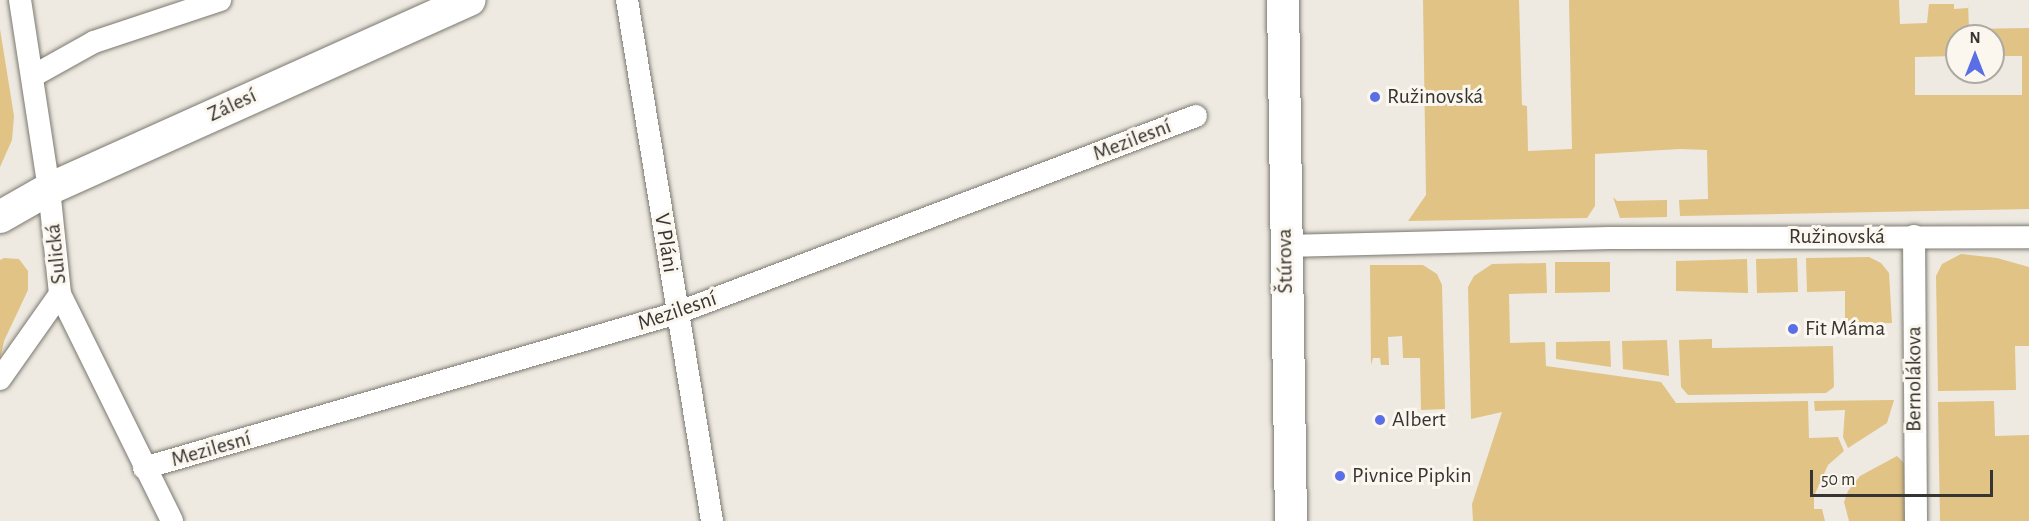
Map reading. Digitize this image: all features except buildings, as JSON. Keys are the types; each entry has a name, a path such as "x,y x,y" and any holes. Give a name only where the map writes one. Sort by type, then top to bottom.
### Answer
{"main road":[{"name":"Zálesí","path":"0,217 49,189 469,0"},
{"name":"Štúrova","path":"1283,0 1291,521"}],"street":[{"name":"Sulická","path":"20,0 49,189 60,294 172,521"},
{"path":"33,76 94,42 220,0"},
{"name":"V Pláni","path":"627,0 712,521"},
{"name":"Mezilesní","path":"144,468 677,313 1196,116"},
{"name":"Bernolákova","path":"1914,236 1916,521"},
{"name":"Ružinovská","path":"1285,246 1609,238 2029,237"},
{"path":"0,379 60,294"}],"shaded area":[{"path":"1423,0 1519,0 1522,105 1527,106 1528,151 1572,149 1569,0 1899,0 1900,24 1927,23 1929,4 1954,4 1954,9 1968,8 1968,3 1969,24 1945,24 1945,56 1915,57 1915,95 2022,95 2022,56 2005,56 2005,28 2029,28 2029,209 1680,216 1679,200 1708,199 1707,150 1680,149 1595,154 1595,206 1587,218 1408,221 1426,195"},
{"path":"0,29 14,116 12,140 0,167"},
{"path":"1613,197 1617,201 1667,200 1667,217 1620,218"},
{"path":"1961,254 1997,258 2029,267 2029,346 2015,346 2016,390 1938,391 1936,276 1942,264"},
{"path":"1869,257 1881,263 1889,273 1892,323 1845,324 1845,291 1807,292 1806,258"},
{"path":"1797,258 1798,292 1757,293 1756,259"},
{"path":"19,259 28,271 28,290 4,341 0,360 0,260"},
{"path":"1747,259 1748,293 1676,291 1676,261"},
{"path":"1555,262 1610,262 1610,292 1555,293"},
{"path":"1546,263 1547,293 1509,294 1510,343 1545,342 1546,366 1661,382 1676,403 1808,401 1809,438 1838,437 1844,451 1828,465 1814,496 1814,509 1822,509 1825,521 1473,521 1472,504 1502,412 1471,419 1468,287 1474,276 1492,264"},
{"path":"1370,265 1423,265 1437,274 1442,285 1445,409 1421,410 1420,358 1403,358 1402,336 1388,337 1389,365 1381,365 1380,358 1373,358 1371,365"},
{"path":"1712,339 1712,348 1833,346 1834,387 1826,393 1688,395 1681,387 1679,340"},
{"path":"1667,340 1669,376 1623,369 1622,341"},
{"path":"1610,341 1611,367 1556,359 1556,342"},
{"path":"1894,400 1887,423 1848,448 1843,437 1845,410 1815,411 1814,401"},
{"path":"1994,401 1995,436 2029,435 2029,521 1940,521 1938,402"},
{"path":"1897,456 1904,463 1905,521 1849,521 1844,502 1848,491 1860,476"}],"place":[{"name":"Ružinovská","path":"1375,97"},
{"name":"Fit Máma","path":"1793,329"},
{"name":"Albert","path":"1380,420"},
{"name":"Pivnice Pipkin","path":"1340,476"}]}
